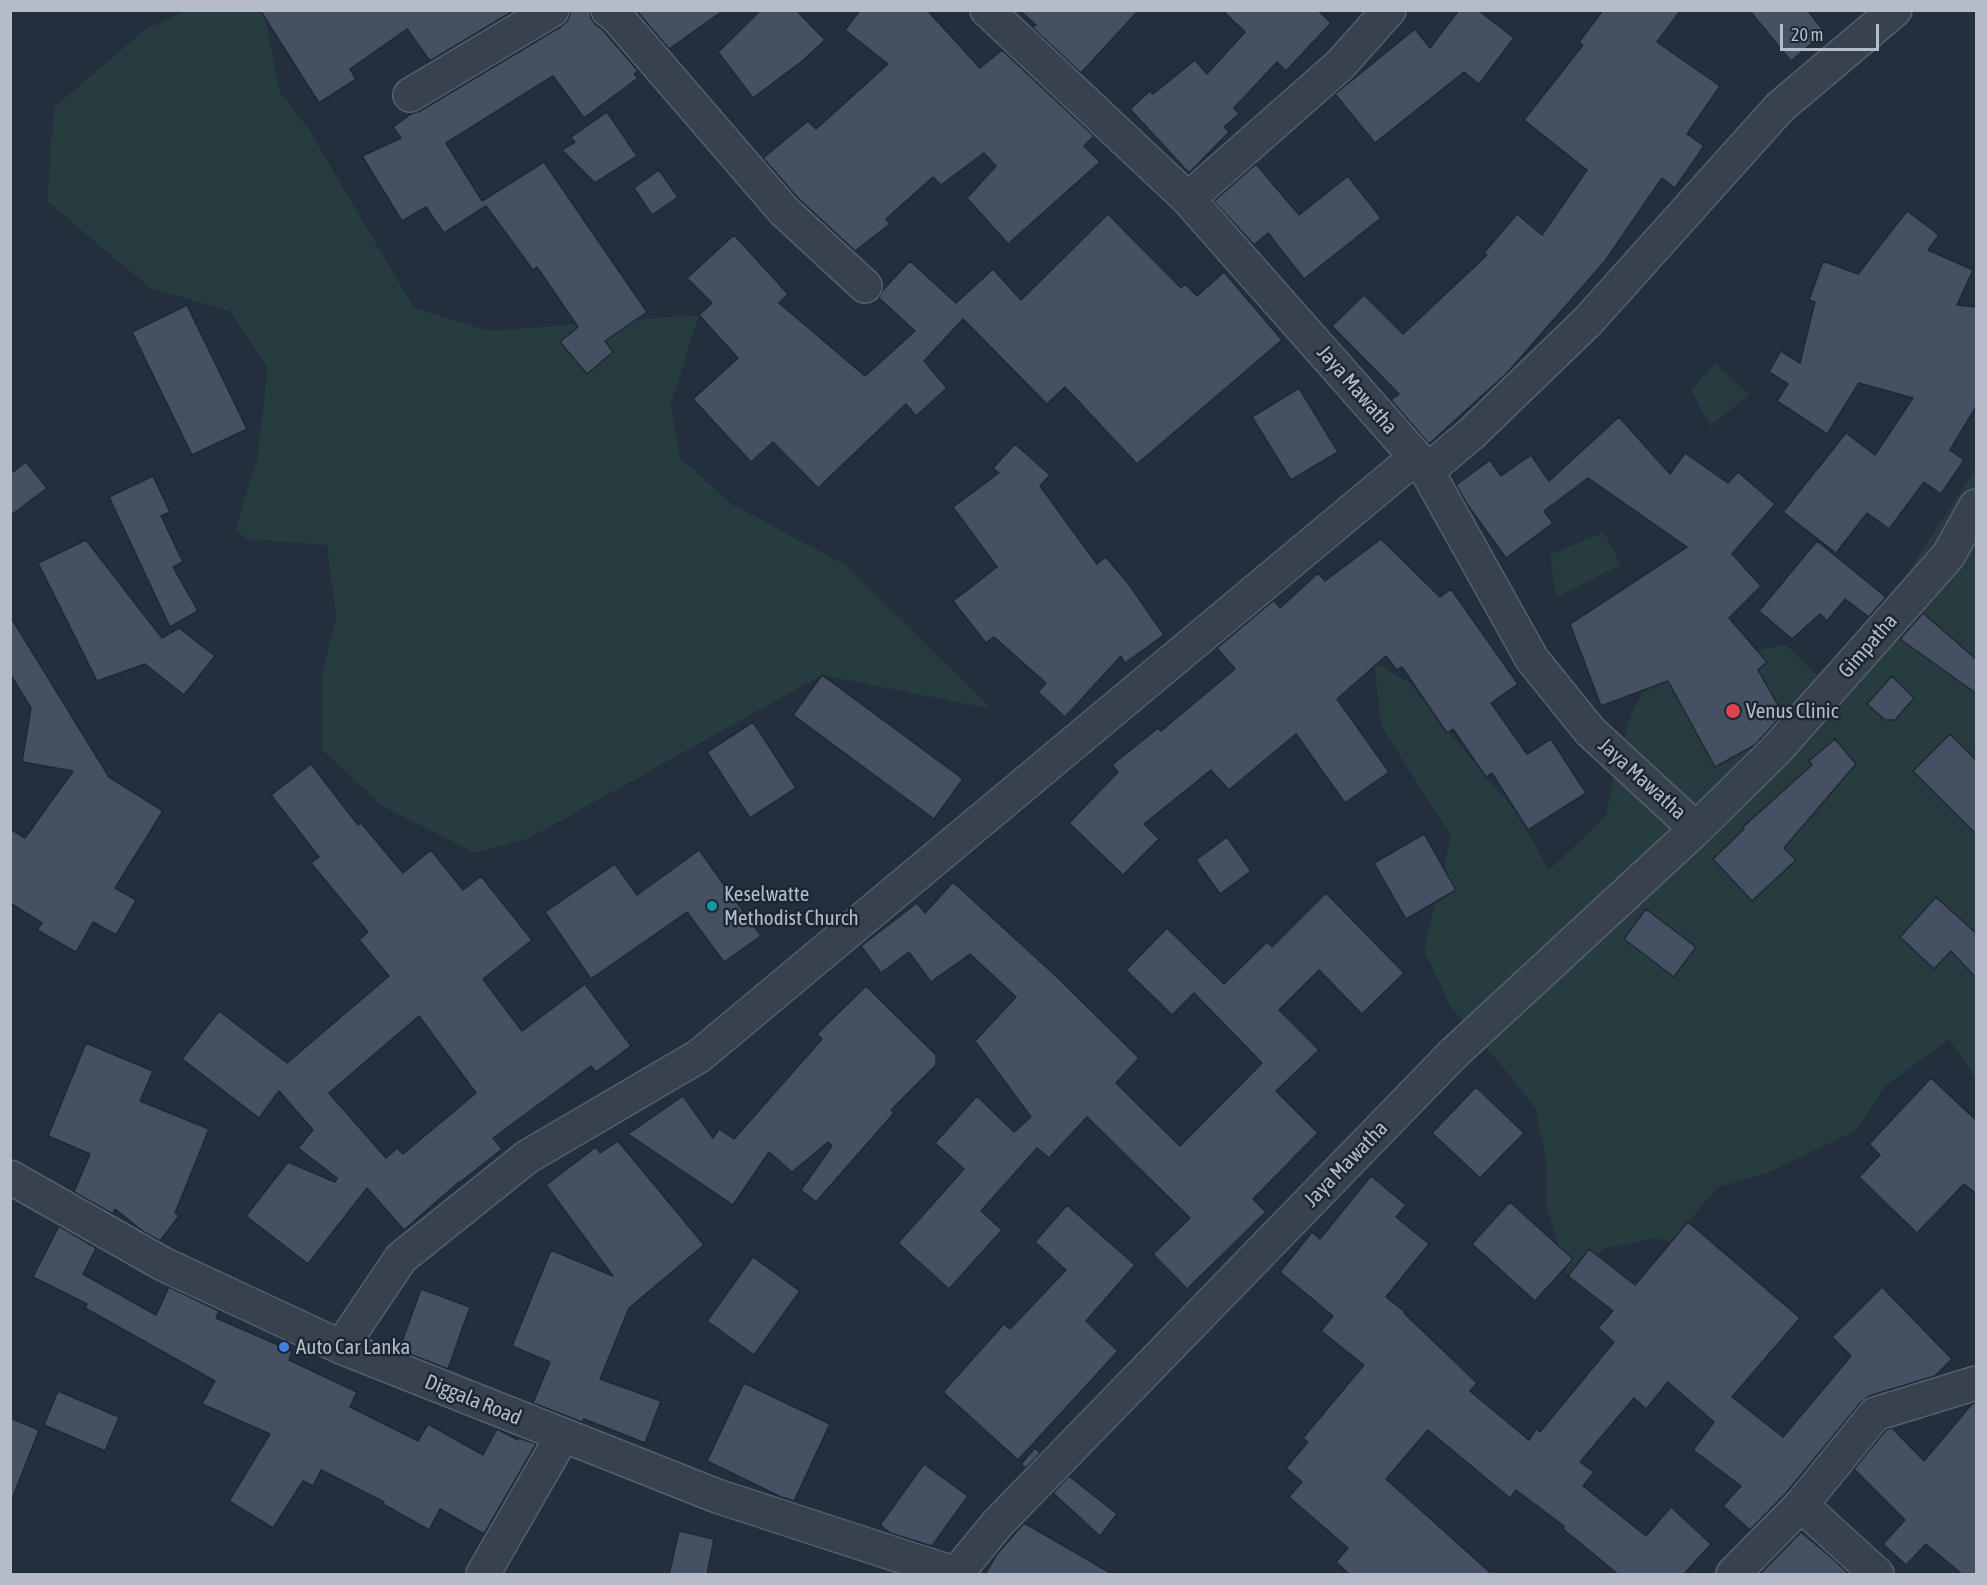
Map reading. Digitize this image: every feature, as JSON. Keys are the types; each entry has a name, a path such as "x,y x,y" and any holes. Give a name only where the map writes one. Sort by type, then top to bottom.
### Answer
{"street":[{"path":"410,95 552,10"},
{"path":"608,10 616,16 784,211 865,286"},
{"name":"Jaya Mawatha","path":"956,1574 998,1523 1454,1053 1696,829 1590,731 1532,659 1421,464 1188,200 987,10"},
{"path":"1188,200 1340,65 1389,10"},
{"path":"341,1347 401,1258 527,1157 699,1056 1421,464 1471,434 1588,321 1780,107 1895,10"},
{"name":"Gimpatha","path":"1696,829 1776,750 1948,556 1977,506"},
{"name":"Diggala Road","path":"10,1177 164,1264 341,1347 717,1496 956,1574"},
{"path":"1733,1575 1801,1505 1875,1414 1977,1383"},
{"path":"483,1575 563,1435"},
{"path":"1801,1505 1877,1575"}],"green space":[{"path":"186,11 260,11 265,18 280,93 308,128 414,308 489,331 699,315 671,403 680,458 733,505 844,564 992,709 822,675 529,838 475,853 384,807 322,750 322,677 336,617 327,545 247,539 235,530 257,459 268,368 230,311 150,288 47,201 54,107 146,29"},
{"path":"1715,363 1749,395 1710,426 1691,390"},
{"path":"1976,468 1976,1079 1949,1039 1884,1087 1856,1131 1764,1174 1718,1187 1671,1242 1656,1238 1605,1248 1568,1277 1547,1208 1547,1165 1536,1109 1451,1007 1424,950 1451,836 1381,726 1374,662 1409,682 1516,812 1549,870 1606,816 1618,757 1632,713 1656,667 1786,645 1831,689"},
{"path":"1604,532 1621,565 1556,598 1550,555"}],"building":[{"path":"260,10 515,10 430,61 407,29 350,69 356,79 319,103"},
{"path":"571,10 590,10 591,18 596,25 638,71 634,74 638,78 584,118 553,76 446,143 482,201 544,162 647,312 605,341 613,352 587,374 560,342 578,327 537,267 533,270 486,206 444,233 426,207 402,221 362,156 401,138 393,127 411,114 420,111 562,26 568,20"},
{"path":"636,10 724,10 669,49"},
{"path":"761,10 796,10 825,40 801,62 753,98 718,52"},
{"path":"860,10 927,10 980,68 1002,50 1094,136 1084,146 1100,162 1008,244 967,198 996,166 984,153 941,185 933,177 886,219 890,224 855,251 798,198 763,158 808,121 816,129 888,64 845,30"},
{"path":"1019,10 1139,10 1081,73 1032,27 1036,25"},
{"path":"1222,10 1318,10 1331,23 1286,71 1277,62 1234,108 1239,114 1224,127 1229,132 1189,173 1130,109 1150,91 1153,94 1195,60 1207,74 1245,32"},
{"path":"1459,10 1478,10 1514,38 1479,84 1464,72 1375,143 1335,94 1415,29 1430,48"},
{"path":"1603,10 1681,10 1657,42 1720,86 1687,134 1704,146 1675,188 1662,178 1605,261 1507,373 1429,444 1391,400 1399,394 1332,326 1364,295 1403,334 1487,255 1484,253 1517,214 1542,235 1587,170 1524,120 1583,45 1579,42"},
{"path":"1749,10 1807,10 1825,32 1791,61"},
{"path":"607,112 637,156 595,183 562,150 575,142 571,137"},
{"path":"1256,164 1299,215 1348,176 1381,218 1304,279 1268,233 1254,245 1214,201"},
{"path":"659,170 678,197 652,215 634,188"},
{"path":"1907,211 1939,235 1928,250 1973,270 1957,305 1977,307 1977,405 1950,450 1964,460 1941,494 1924,482 1889,529 1867,513 1836,553 1783,512 1846,433 1875,455 1913,398 1859,383 1827,434 1777,401 1788,384 1769,372 1781,351 1800,363 1815,302 1809,300 1823,261 1858,274"},
{"path":"1108,214 1181,288 1185,284 1197,296 1224,272 1282,340 1137,464 1065,387 1047,404 963,319 924,361 947,388 916,416 906,404 818,488 773,442 751,462 693,399 738,358 699,315 712,303 687,278 734,235 788,294 779,303 865,376 915,331 879,298 883,290 910,261 956,303 993,269 1021,300"},
{"path":"187,305 247,429 192,455 132,332"},
{"path":"1299,388 1338,452 1291,480 1252,417"},
{"path":"1619,417 1670,474 1685,453 1728,483 1738,472 1775,504 1732,554 1761,586 1729,618 1767,662 1758,670 1783,714 1755,745 1715,767 1668,681 1601,706 1570,624 1687,547 1588,478 1544,511 1553,523 1506,558 1456,485 1490,460 1501,476 1531,455 1549,481"},
{"path":"1015,444 1050,475 1040,486 1097,564 1106,557 1130,586 1164,635 1125,663 1121,656 1065,717 1038,692 1046,683 994,637 986,643 953,601 997,567 953,507 999,473 993,468"},
{"path":"26,462 47,488 10,516 10,474"},
{"path":"153,476 170,512 161,516 183,562 173,567 198,611 170,627 109,497"},
{"path":"1381,539 1440,597 1451,589 1518,684 1491,703 1527,754 1551,739 1586,793 1528,830 1492,773 1486,777 1453,729 1447,733 1402,667 1397,670 1386,656 1337,699 1389,772 1345,803 1296,734 1229,790 1211,770 1144,824 1159,839 1123,875 1069,823 1118,772 1112,765 1158,728 1161,731 1235,669 1217,648 1274,600 1280,608 1318,573 1325,581"},
{"path":"86,540 162,638 179,628 215,656 184,695 145,664 97,681 38,563"},
{"path":"1817,541 1886,597 1869,617 1845,599 1827,621 1820,614 1792,639 1759,611"},
{"path":"1923,613 1977,660 1977,694 1900,639"},
{"path":"10,616 109,777 163,811 115,888 136,900 116,935 93,922 76,952 37,930 42,923 10,903 10,829 25,838 73,771 22,762 31,708 10,674"},
{"path":"822,675 963,779 934,819 793,715"},
{"path":"1892,676 1914,698 1895,720 1885,720 1867,704"},
{"path":"753,722 796,788 750,818 707,752"},
{"path":"1950,734 1977,761 1977,835 1913,771"},
{"path":"1835,739 1856,764 1784,848 1796,860 1752,901 1713,859 1744,829 1743,827 1812,765 1809,761"},
{"path":"311,764 358,825 361,823 403,873 431,850 463,890 481,876 532,940 483,979 522,1031 585,984 631,1046 596,1072 591,1066 493,1138 502,1149 458,1184 459,1182 404,1230 367,1188 308,1264 246,1216 288,1162 335,1182 337,1178 298,1148 313,1130 279,1091 259,1118 182,1059 219,1011 287,1063 389,976 359,940 368,932 311,863 319,857 271,795","holes":["419,1016 476,1093 403,1154 397,1148 386,1158 329,1093"]},
{"path":"1424,834 1456,890 1406,919 1374,863"},
{"path":"1227,837 1251,871 1220,894 1196,860"},
{"path":"699,850 761,936 724,962 687,912 591,979 545,912 615,864 637,895"},
{"path":"953,882 1057,977 1139,1058 1116,1083 1180,1146 1262,1063 1194,993 1172,1015 1126,970 1167,928 1224,984 1267,942 1272,947 1326,893 1404,973 1362,1014 1319,970 1279,1010 1319,1050 1276,1091 1318,1133 1253,1199 1266,1212 1187,1289 1153,1254 1190,1218 1087,1117 1049,1158 1037,1148 981,1211 1002,1230 949,1289 898,1243 964,1169 935,1143 977,1096 1014,1132 1031,1117 975,1041 1016,997 970,954 931,982 909,952 881,973 861,946 917,903 925,913"},
{"path":"1936,897 1977,934 1977,979 1951,951 1934,969 1900,937"},
{"path":"1646,909 1696,947 1674,977 1624,939"},
{"path":"866,986 936,1055 936,1065 891,1110 894,1113 816,1202 801,1190 832,1146 828,1142 792,1172 769,1152 733,1205 628,1134 683,1096 713,1138 719,1129 734,1139 822,1039 817,1034"},
{"path":"86,1043 153,1071 140,1101 209,1129 175,1213 179,1216 160,1241 144,1232 115,1209 113,1214 74,1192 90,1154 48,1136"},
{"path":"1931,1078 1977,1121 1977,1194 1964,1184 1917,1233 1859,1177 1880,1155 1869,1144"},
{"path":"1476,1087 1524,1133 1480,1178 1432,1133"},
{"path":"618,1141 704,1245 629,1308 600,1379 661,1401 645,1443 584,1419 582,1422 533,1403 550,1362 512,1346 551,1250 613,1276 546,1185 596,1147 600,1153"},
{"path":"1371,1176 1406,1205 1396,1217 1429,1244 1386,1297 1405,1312 1477,1383 1470,1391 1529,1440 1536,1429 1540,1432 1614,1342 1598,1328 1613,1311 1568,1276 1589,1249 1635,1285 1688,1222 1800,1318 1732,1397 1783,1437 1851,1356 1832,1337 1882,1287 1952,1359 1935,1376 1869,1396 1861,1402 1787,1492 1750,1530 1723,1506 1741,1486 1693,1450 1714,1422 1668,1382 1646,1409 1634,1398 1580,1462 1594,1472 1583,1486 1646,1536 1671,1507 1711,1544 1683,1575 1619,1575 1563,1529 1564,1526 1516,1490 1510,1498 1428,1430 1386,1479 1493,1575 1350,1575 1336,1562 1348,1548 1289,1497 1302,1482 1286,1468 1308,1442 1303,1438 1364,1365 1321,1331 1333,1316 1280,1272 1312,1232 1320,1239"},
{"path":"1510,1202 1573,1259 1535,1301 1472,1244"},
{"path":"1067,1205 1135,1265 1086,1321 1118,1351 1018,1460 943,1392 1004,1324 1010,1329 1066,1270 1035,1242"},
{"path":"59,1226 96,1248 83,1274 156,1315 169,1287 219,1311 216,1318 292,1351 289,1360 357,1392 350,1407 418,1441 428,1424 483,1455 497,1429 518,1440 519,1438 536,1444 484,1534 440,1509 429,1530 383,1504 384,1502 321,1470 313,1486 303,1481 273,1528 229,1501 270,1434 202,1404 215,1381 85,1308 87,1304 33,1277"},
{"path":"753,1257 800,1291 754,1355 707,1321"},
{"path":"421,1289 470,1307 448,1369 399,1350"},
{"path":"744,1383 830,1424 794,1501 707,1461"},
{"path":"58,1391 119,1417 105,1451 44,1425"},
{"path":"1977,1402 1977,1575 1963,1575 1926,1544 1906,1565 1883,1544 1905,1520 1854,1469 1886,1430 1892,1428 1924,1461 1972,1404"},
{"path":"10,1418 39,1430 12,1499 10,1499"},
{"path":"1035,1448 1040,1453 1026,1468 1021,1464"},
{"path":"924,1464 968,1496 932,1546 890,1533 880,1525"},
{"path":"1069,1476 1117,1514 1100,1536 1053,1493"},
{"path":"1024,1523 1114,1575 985,1575 997,1554"},
{"path":"679,1531 714,1539 707,1575 669,1575"},
{"path":"1801,1532 1832,1558 1850,1575 1759,1575"}],"place":[{"name":"Venus Clinic","path":"1733,711"},
{"name":"Keselwatte Methodist Church","path":"712,906"},
{"name":"Auto Car Lanka","path":"284,1347"}]}
